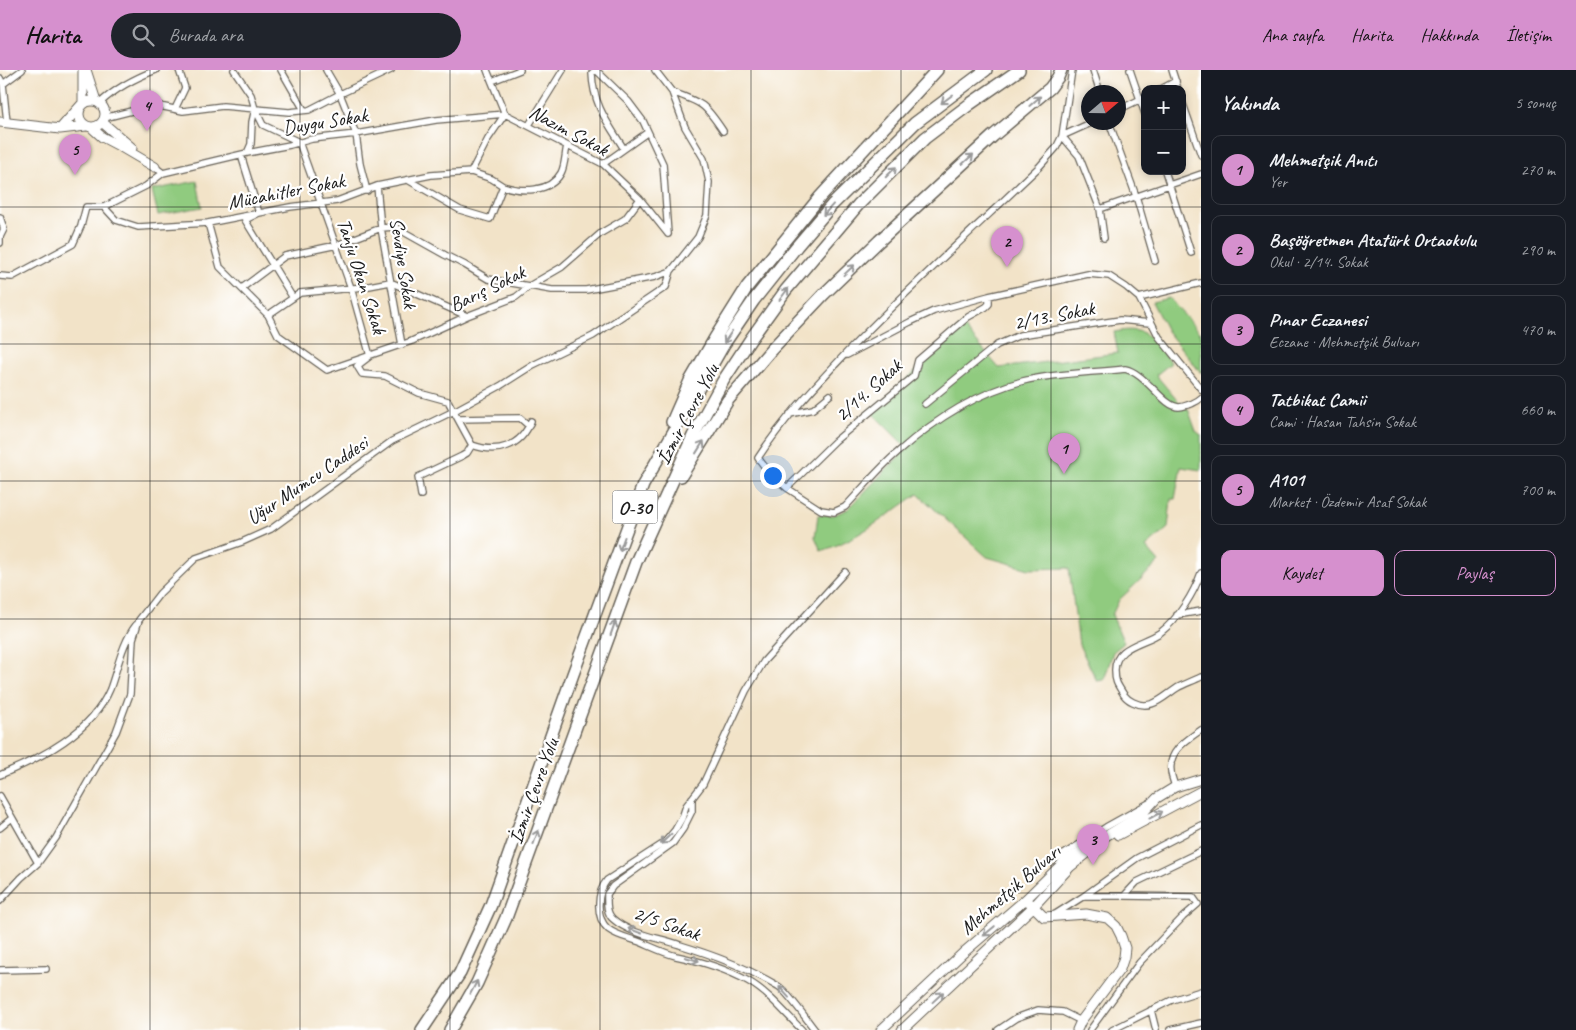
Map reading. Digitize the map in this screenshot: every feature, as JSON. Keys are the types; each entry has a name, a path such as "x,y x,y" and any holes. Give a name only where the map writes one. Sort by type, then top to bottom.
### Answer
{"highway":[{"path":"643,485 690,381 746,287 820,197 937,70"},
{"name":"İzmir Çevre Yolu","path":"422,1030 460,973 491,905 643,485 724,344 754,300 796,246 832,205 915,123 986,70"},
{"name":"İzmir Çevre Yolu","path":"450,1030 477,983 506,918 636,562 693,436 723,381 786,290 858,205 926,138 1019,70"},
{"path":"663,502 728,400 770,350 878,241 993,136 1050,88 1061,70"}],"main road":[{"path":"4,122 60,129 99,125 103,120 105,110 98,102 84,70"},
{"path":"84,70 83,103 78,115 80,120 102,137 121,146 155,167"},
{"path":"60,129 83,103 87,101 98,102"},
{"path":"103,120 155,167"},
{"name":"Mehmetçik Bulvarı","path":"881,1030 963,953 1067,864 1142,814 1157,798 1175,787 1201,779"},
{"name":"Mehmetçik Bulvarı","path":"902,1030 1034,906 1067,864 1201,791"},
{"path":"1026,899 1044,917 1086,914 1107,918 1116,926 1125,948 1120,969 1081,1021 1077,1030"}],"street":[{"path":"3,84 22,70"},
{"path":"136,78 140,70"},
{"path":"98,102 136,78 156,70"},
{"path":"175,109 185,88 179,70"},
{"path":"234,70 251,96 255,109 264,125 299,142"},
{"path":"282,70 304,110"},
{"path":"326,70 340,94 356,134 360,164 367,191"},
{"path":"103,120 155,105 183,110 223,106 289,112 309,110 391,70"},
{"name":"Nazım Sokak","path":"487,70 505,114 603,164 640,199 668,234 663,164 648,132"},
{"path":"492,82 520,70"},
{"path":"529,126 563,70"},
{"path":"603,164 648,132 643,121 628,100 596,70 592,73 593,88 598,106 624,149"},
{"name":"Uğur Mumcu Caddesi","path":"0,901 38,863 56,838 116,732 130,694 133,639 139,620 160,593 196,558 242,542 271,529 392,441 454,411 500,386 533,365 593,336 666,287 671,271 698,237 707,214 710,182 704,159 685,127 672,92 655,70"},
{"path":"1072,70 1062,136 1056,148 1039,167 888,310 790,414 758,458 768,471 787,488 821,510 834,512 845,507 897,453 949,413 974,400 1023,381 1125,369 1131,370 1148,383 1171,405 1178,407 1199,401 1201,398"},
{"path":"1093,70 1098,85"},
{"path":"1130,70 1141,96"},
{"path":"1172,70 1177,85"},
{"path":"0,78 3,84 4,122"},
{"path":"1168,85 1176,81"},
{"path":"672,92 697,101 708,109 723,131"},
{"path":"1126,106 1141,98"},
{"path":"255,109 252,122 251,144 244,154 259,213 245,220 293,298"},
{"path":"1186,112 1201,155"},
{"path":"505,114 488,139 471,172 492,179 503,186 528,191 553,184 562,172 567,146"},
{"name":"Duygu Sokak","path":"163,173 312,139 356,134 436,120 505,114"},
{"path":"1062,136 1081,127"},
{"path":"1112,130 1136,196 1155,261"},
{"path":"1062,136 1079,156 1100,209 1104,238"},
{"name":"Tanju Okan Sokak","path":"299,142 337,245 370,356 357,366 362,374 385,376 419,393 448,401 454,411"},
{"path":"0,276 12,277 74,244 86,207 104,206 146,186 163,173 155,167"},
{"name":"Mücahitler Sokak","path":"104,206 116,220 138,227 208,223 337,201 377,186 431,175 471,172"},
{"path":"1100,209 1201,174"},
{"path":"1166,175 1191,253"},
{"path":"408,180 460,210 490,218 503,186"},
{"name":"Sevdiye Sokak","path":"377,186 381,228 402,345"},
{"name":"Barış Sokak","path":"268,315 278,335 326,370 402,345 516,296 562,267 601,233 625,219 640,199"},
{"path":"0,217 4,229 0,237 0,243"},
{"path":"208,223 220,267 268,315 300,293 390,282 467,316"},
{"path":"242,288 285,256 337,245 381,228 395,226 444,255 465,264 488,279 552,290 586,290 655,277 671,271"},
{"name":"2/14. Sokak","path":"843,357 925,315 989,296 1088,274 1109,276 1139,298"},
{"path":"1201,282 1139,298 1150,323 1159,337 1201,389"},
{"name":"2/14. Sokak","path":"787,488 835,441 914,376 918,360 968,317 986,307 989,304 989,296"},
{"name":"2/13. Sokak","path":"925,404 998,346 1020,335 1120,320 1150,323"},
{"path":"790,414 814,409 830,395"},
{"path":"454,411 472,445 491,450 518,441 525,434 530,424 520,418 458,418"},
{"path":"421,495 418,477 462,456 467,453 472,445"},
{"name":"2/5 Sokak","path":"802,1030 762,991 748,981 688,957 675,956 623,937 606,927 602,919 599,903 600,892 602,885 607,880 664,842 675,830 686,806 703,784 746,691 764,661 845,572"},
{"path":"1201,573 1193,593 1177,615 1161,632 1126,649 1119,656 1115,666 1115,682 1126,698 1142,706 1157,702 1179,687 1201,677"},
{"path":"1177,615 1201,611"},
{"path":"0,775 48,752 84,726 108,692 127,636 139,620"},
{"path":"1175,787 1170,770 1172,757 1182,743 1201,730"},
{"path":"0,796 38,863"},
{"name":"2/5 Sokak","path":"692,798 692,810 683,829 673,843 618,882 607,894 607,904 611,918 626,928 697,950 780,987 815,1030"},
{"path":"0,828 12,818"},
{"path":"1051,917 1137,858 1201,825"},
{"path":"1124,896 1137,882 1201,851"},
{"path":"1084,896 1193,897 1200,905 1183,917 1139,963 1090,1030"},
{"path":"0,970 46,969"},
{"path":"1112,1030 1172,1000 1201,991"},
{"path":"998,1030 1016,1018 1038,1010 1063,1012 1081,1021"},
{"path":"1151,1010 1156,1030"},
{"path":"1170,1030 1201,1023"}],"green space":[{"path":"197,181 202,207 158,215 152,190"},
{"path":"1169,298 1201,334 1201,373 1167,331 1152,302"},
{"path":"962,325 999,368 1118,353 1114,332 1126,330 1142,332 1153,341 1171,363 1156,375 1181,405 1188,409 1196,431 1201,435 1201,470 1181,467 1175,499 1171,499 1168,528 1146,547 1159,562 1119,600 1112,615 1124,643 1113,652 1104,680 1097,681 1079,645 1069,568 1029,569 987,557 918,494 871,526 834,546 821,551 815,537 818,515 834,515 848,509 907,448 872,413"}],"place":[{"name":"Tatbikat Camii","path":"147,131"},
{"name":"A101","path":"75,175"},
{"name":"Başöğretmen Atatürk Ortaokulu","path":"1007,267"},
{"name":"Mehmetçik Anıtı","path":"1064,474"},
{"name":"Pınar Eczanesi","path":"1093,865"}]}
